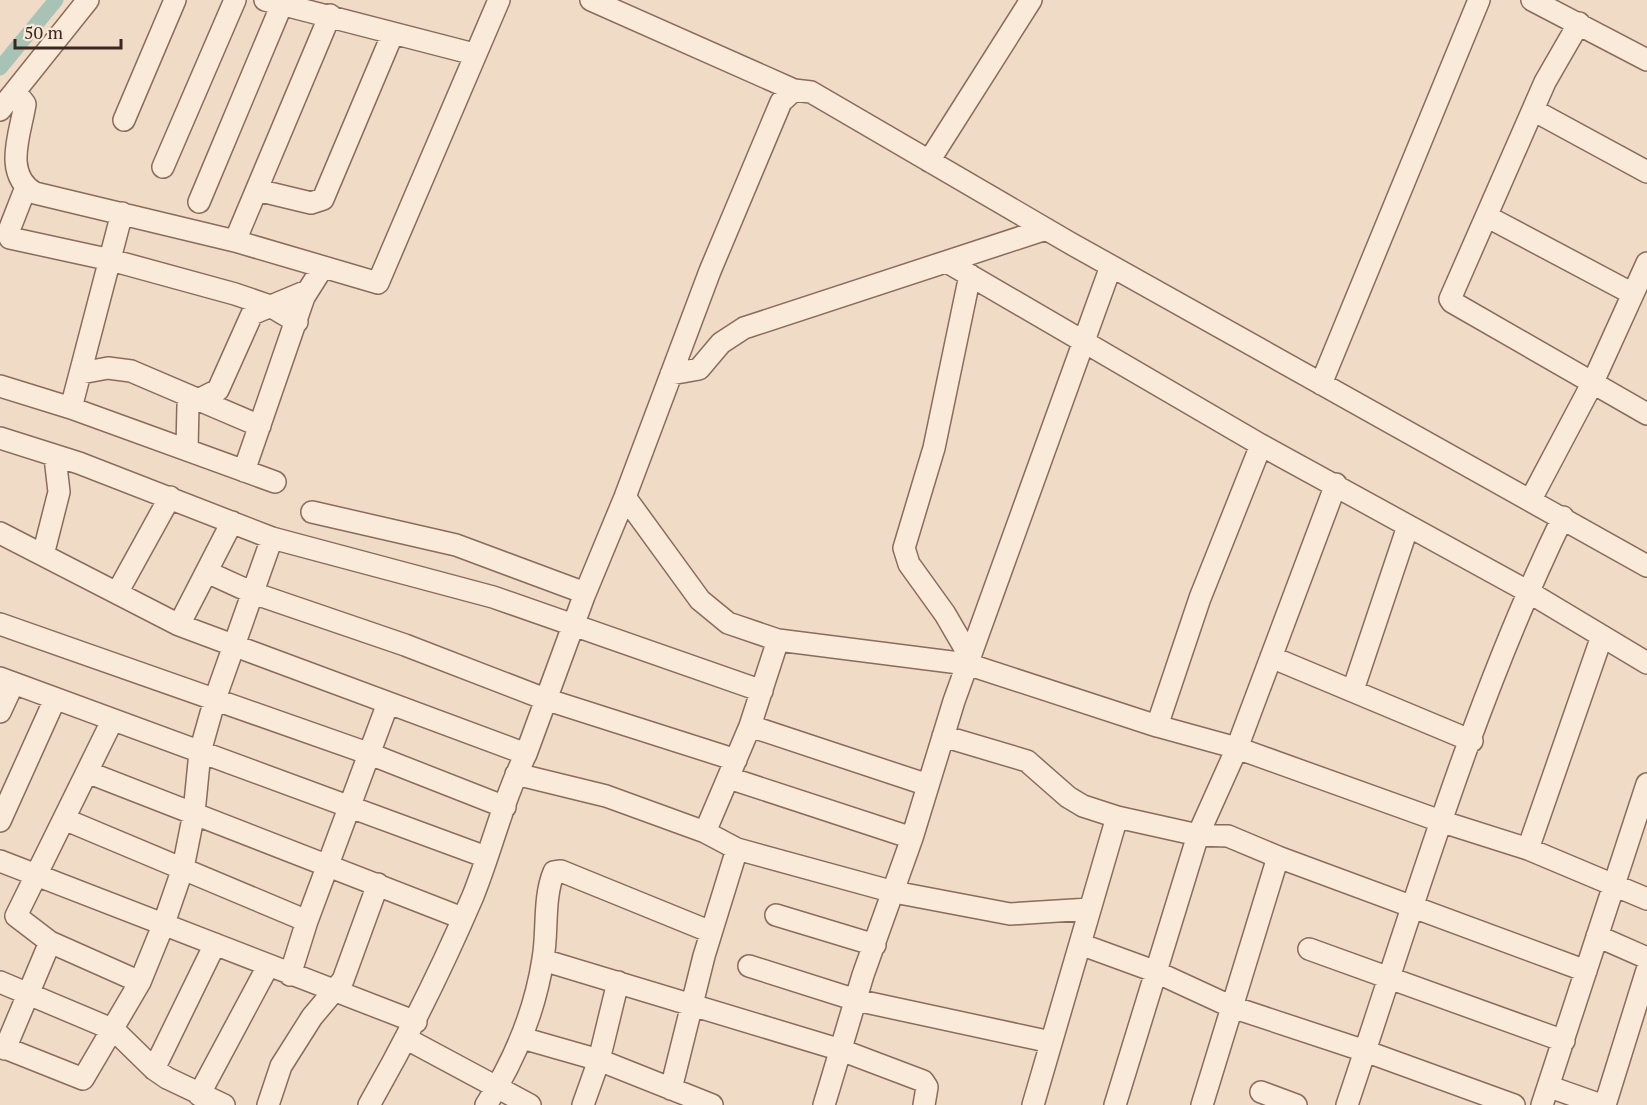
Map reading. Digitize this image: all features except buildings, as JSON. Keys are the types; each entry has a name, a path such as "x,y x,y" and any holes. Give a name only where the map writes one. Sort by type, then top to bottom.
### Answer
{"street":[{"path":"0,110 88,0"},
{"path":"124,120 175,0"},
{"path":"163,167 235,0"},
{"path":"15,91 24,104 15,151 17,165 26,187 42,195 235,241 373,283 381,280 474,54 499,0"},
{"path":"591,0 794,90 812,92 1111,266 1531,499 1647,566"},
{"path":"929,161 1031,0"},
{"path":"1321,384 1478,0"},
{"path":"1532,0 1647,60"},
{"path":"199,202 273,2 474,54"},
{"path":"235,241 330,15"},
{"path":"1579,23 1552,68 1451,301 1647,414"},
{"path":"257,190 311,203 323,199 393,33"},
{"path":"369,1105 412,1031 462,918 710,271 781,102 794,90"},
{"path":"1533,110 1647,172"},
{"path":"26,187 8,236 111,260 270,306 297,322"},
{"path":"71,408 122,213"},
{"path":"1488,217 1633,294"},
{"path":"671,374 699,369 721,343 744,328 1046,229"},
{"path":"947,262 1261,445 1336,484 1527,591 1647,663"},
{"path":"1531,499 1593,382 1647,263"},
{"path":"824,1105 856,1000 912,838 968,661 1111,266"},
{"path":"244,471 307,291 323,267"},
{"path":"968,661 945,614 909,564 904,548 934,448 970,275"},
{"path":"187,449 187,407 218,390 250,316 307,291"},
{"path":"81,373 108,368 123,369 260,426"},
{"path":"0,386 71,408 274,482"},
{"path":"0,438 79,463 272,538 493,597 762,691"},
{"path":"1157,726 1203,588 1261,445"},
{"path":"43,555 59,492 55,457"},
{"path":"1115,1105 1154,971 1198,835 1237,748 1336,484"},
{"path":"117,593 170,497"},
{"path":"625,497 686,583 714,614 741,628 778,640 968,661 1157,726 1237,748 1443,822 1527,849 1647,899"},
{"path":"312,512 456,545 585,593"},
{"path":"1347,1105 1413,905 1527,591 1563,517"},
{"path":"179,625 232,522"},
{"path":"1353,690 1408,526"},
{"path":"0,533 179,625 526,754"},
{"path":"50,942 2,1047 82,1079 114,1030 140,982 164,923 183,868 194,813 200,752 215,699 236,646 272,538"},
{"path":"207,572 254,593 405,645 912,838"},
{"path":"0,624 370,754 505,807"},
{"path":"1527,849 1602,636"},
{"path":"705,832 750,726 778,640"},
{"path":"1271,657 1472,741"},
{"path":"0,711 7,681 486,857"},
{"path":"0,821 55,699"},
{"path":"290,975 307,921 388,703"},
{"path":"112,721 16,916 50,942 140,982"},
{"path":"750,726 928,785"},
{"path":"944,736 1027,761 1075,802 1117,818 1198,835 1228,836 1278,857 1413,905 1586,971"},
{"path":"87,772 329,864 462,918"},
{"path":"516,774 606,796 705,832 737,849 894,892 1010,914 1089,909"},
{"path":"1647,784 1643,809 1613,884 1546,1096 1603,1105 1647,970"},
{"path":"1033,1105 1117,818"},
{"path":"64,819 307,921"},
{"path":"671,1089 711,932 737,849"},
{"path":"1202,1105 1278,857"},
{"path":"0,861 336,991 412,1031 491,1097 530,1105"},
{"path":"491,1097 522,1038 543,960 552,880 558,871 711,932"},
{"path":"268,1105 280,1066 312,1017 343,980 378,884"},
{"path":"776,915 875,945"},
{"path":"1597,936 1647,958"},
{"path":"154,1069 215,944"},
{"path":"1080,944 1154,971 1232,1007 1365,1051 1514,1105"},
{"path":"1309,949 1564,1041"},
{"path":"543,960 841,1050 923,1081 927,1087 924,1105"},
{"path":"199,1095 268,966"},
{"path":"749,966 856,1000 1051,1042"},
{"path":"0,982 114,1030 154,1069 199,1095 224,1105"},
{"path":"583,1105 599,1060 618,982"},
{"path":"522,1038 599,1060 712,1105"},
{"path":"1261,1092 1296,1105"}],"waterway":[{"path":"0,68 56,0"}]}
